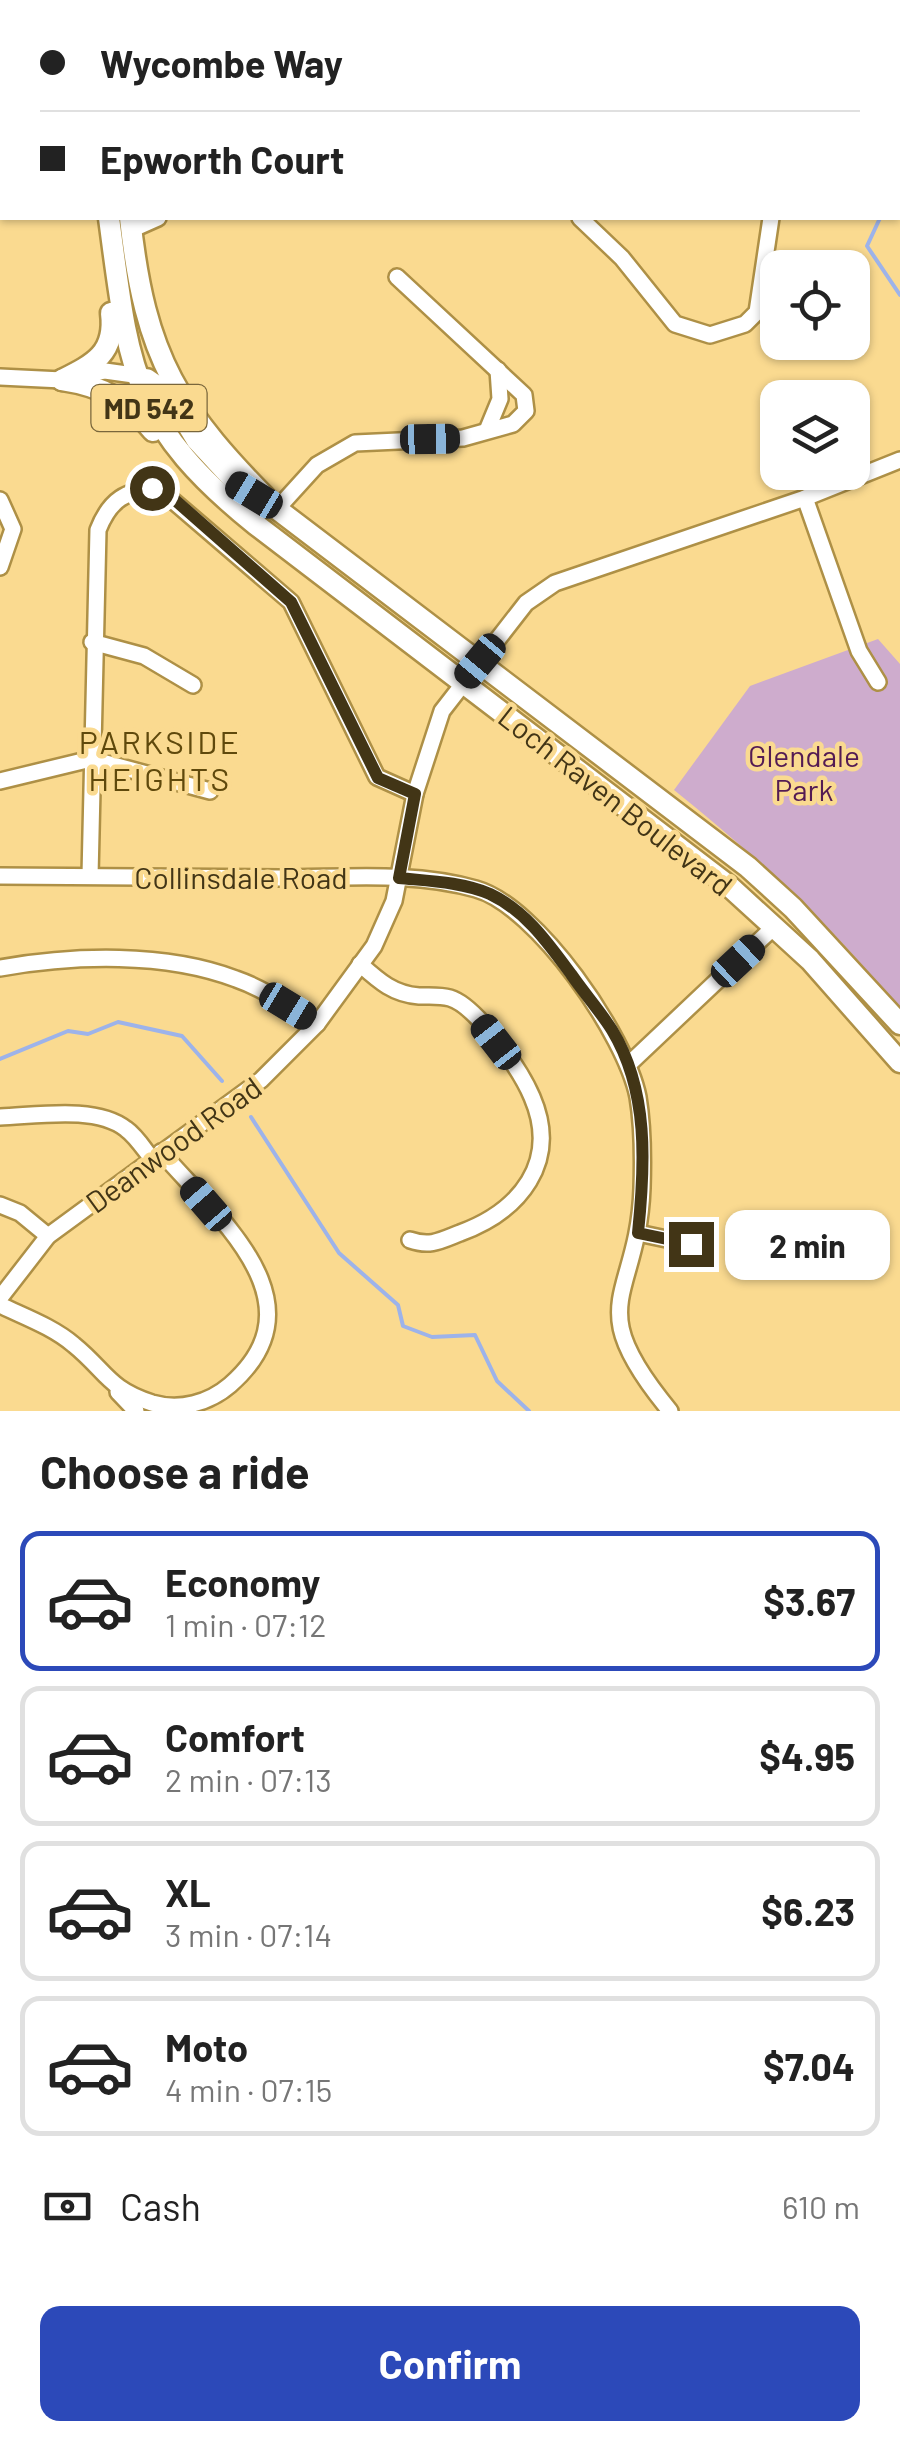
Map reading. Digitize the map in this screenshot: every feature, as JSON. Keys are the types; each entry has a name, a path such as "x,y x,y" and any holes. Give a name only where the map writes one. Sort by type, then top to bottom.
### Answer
{"main road":[{"name":"Loch Raven Boulevard","path":"121,224 124,336 157,421 191,466 254,524 672,839 775,926 843,995 900,1062"},
{"name":"Loch Raven Boulevard","path":"121,224 143,309 170,382 206,435 277,509 700,828 793,908 900,1024"},
{"path":"62,380 94,364 109,346 113,330 107,275 121,224"},
{"path":"62,380 99,387 117,396 191,466"},
{"path":"672,839 700,828"},
{"path":"775,926 793,908"}],"street":[{"path":"582,220 622,258 675,324 702,334 736,328 758,312 770,220"},
{"path":"0,377 62,380 105,371 136,374 161,386 195,442 232,482 277,509 316,465 355,443 463,438 518,422 526,411 524,395 397,277"},
{"path":"488,428 500,399 498,370"},
{"name":"Deanwood Road","path":"0,1302 48,1236 262,1080 317,1024 384,927 434,725 462,682 526,602 555,583 805,498 900,460"},
{"path":"90,876 92,642 98,530 102,517 122,495 158,487 291,602 378,778 415,794"},
{"path":"805,498 859,651 878,682"},
{"path":"0,500 12,530 0,567"},
{"path":"92,642 144,656 192,685"},
{"path":"0,781 90,759 210,791"},
{"name":"Collinsdale Road","path":"0,876 399,878 476,888 513,907 541,935 601,1014 628,1065 641,1127 638,1233 618,1293 620,1331 632,1361 670,1411"},
{"path":"628,1065 775,926"},
{"path":"0,968 112,961 194,966 259,988 317,1024"},
{"path":"360,964 397,992 449,997 472,1012 512,1064 540,1116 539,1161 524,1194 470,1230 428,1246 410,1240"},
{"path":"0,1117 63,1115 109,1120 126,1128 156,1156 262,1278 270,1304 269,1332 250,1365 204,1402 163,1406 116,1389"},
{"path":"0,1205 20,1213 48,1236"},
{"path":"638,1233 709,1248"},
{"path":"0,1302 75,1345 136,1411"}],"green space":[{"name":"Glendale Park","path":"878,639 900,664 900,1010 793,894 674,790 750,686"}],"waterway":[{"path":"879,220 867,246 900,295"},
{"path":"0,1059 68,1031 88,1034 118,1022 182,1036 222,1081"},
{"path":"251,1117 339,1253 398,1305 403,1326 432,1337 475,1335 497,1381 529,1411"}],"district":[{"name":"PARKSIDE HEIGHTS","path":"160,760"}],"route":[{"path":"152,488 158,487 175,500 284,594 304,624 365,758 378,778 390,787 415,794 399,878 476,888 513,907 541,935 601,1014 622,1051 638,1096 642,1160 638,1233 691,1244"}]}
